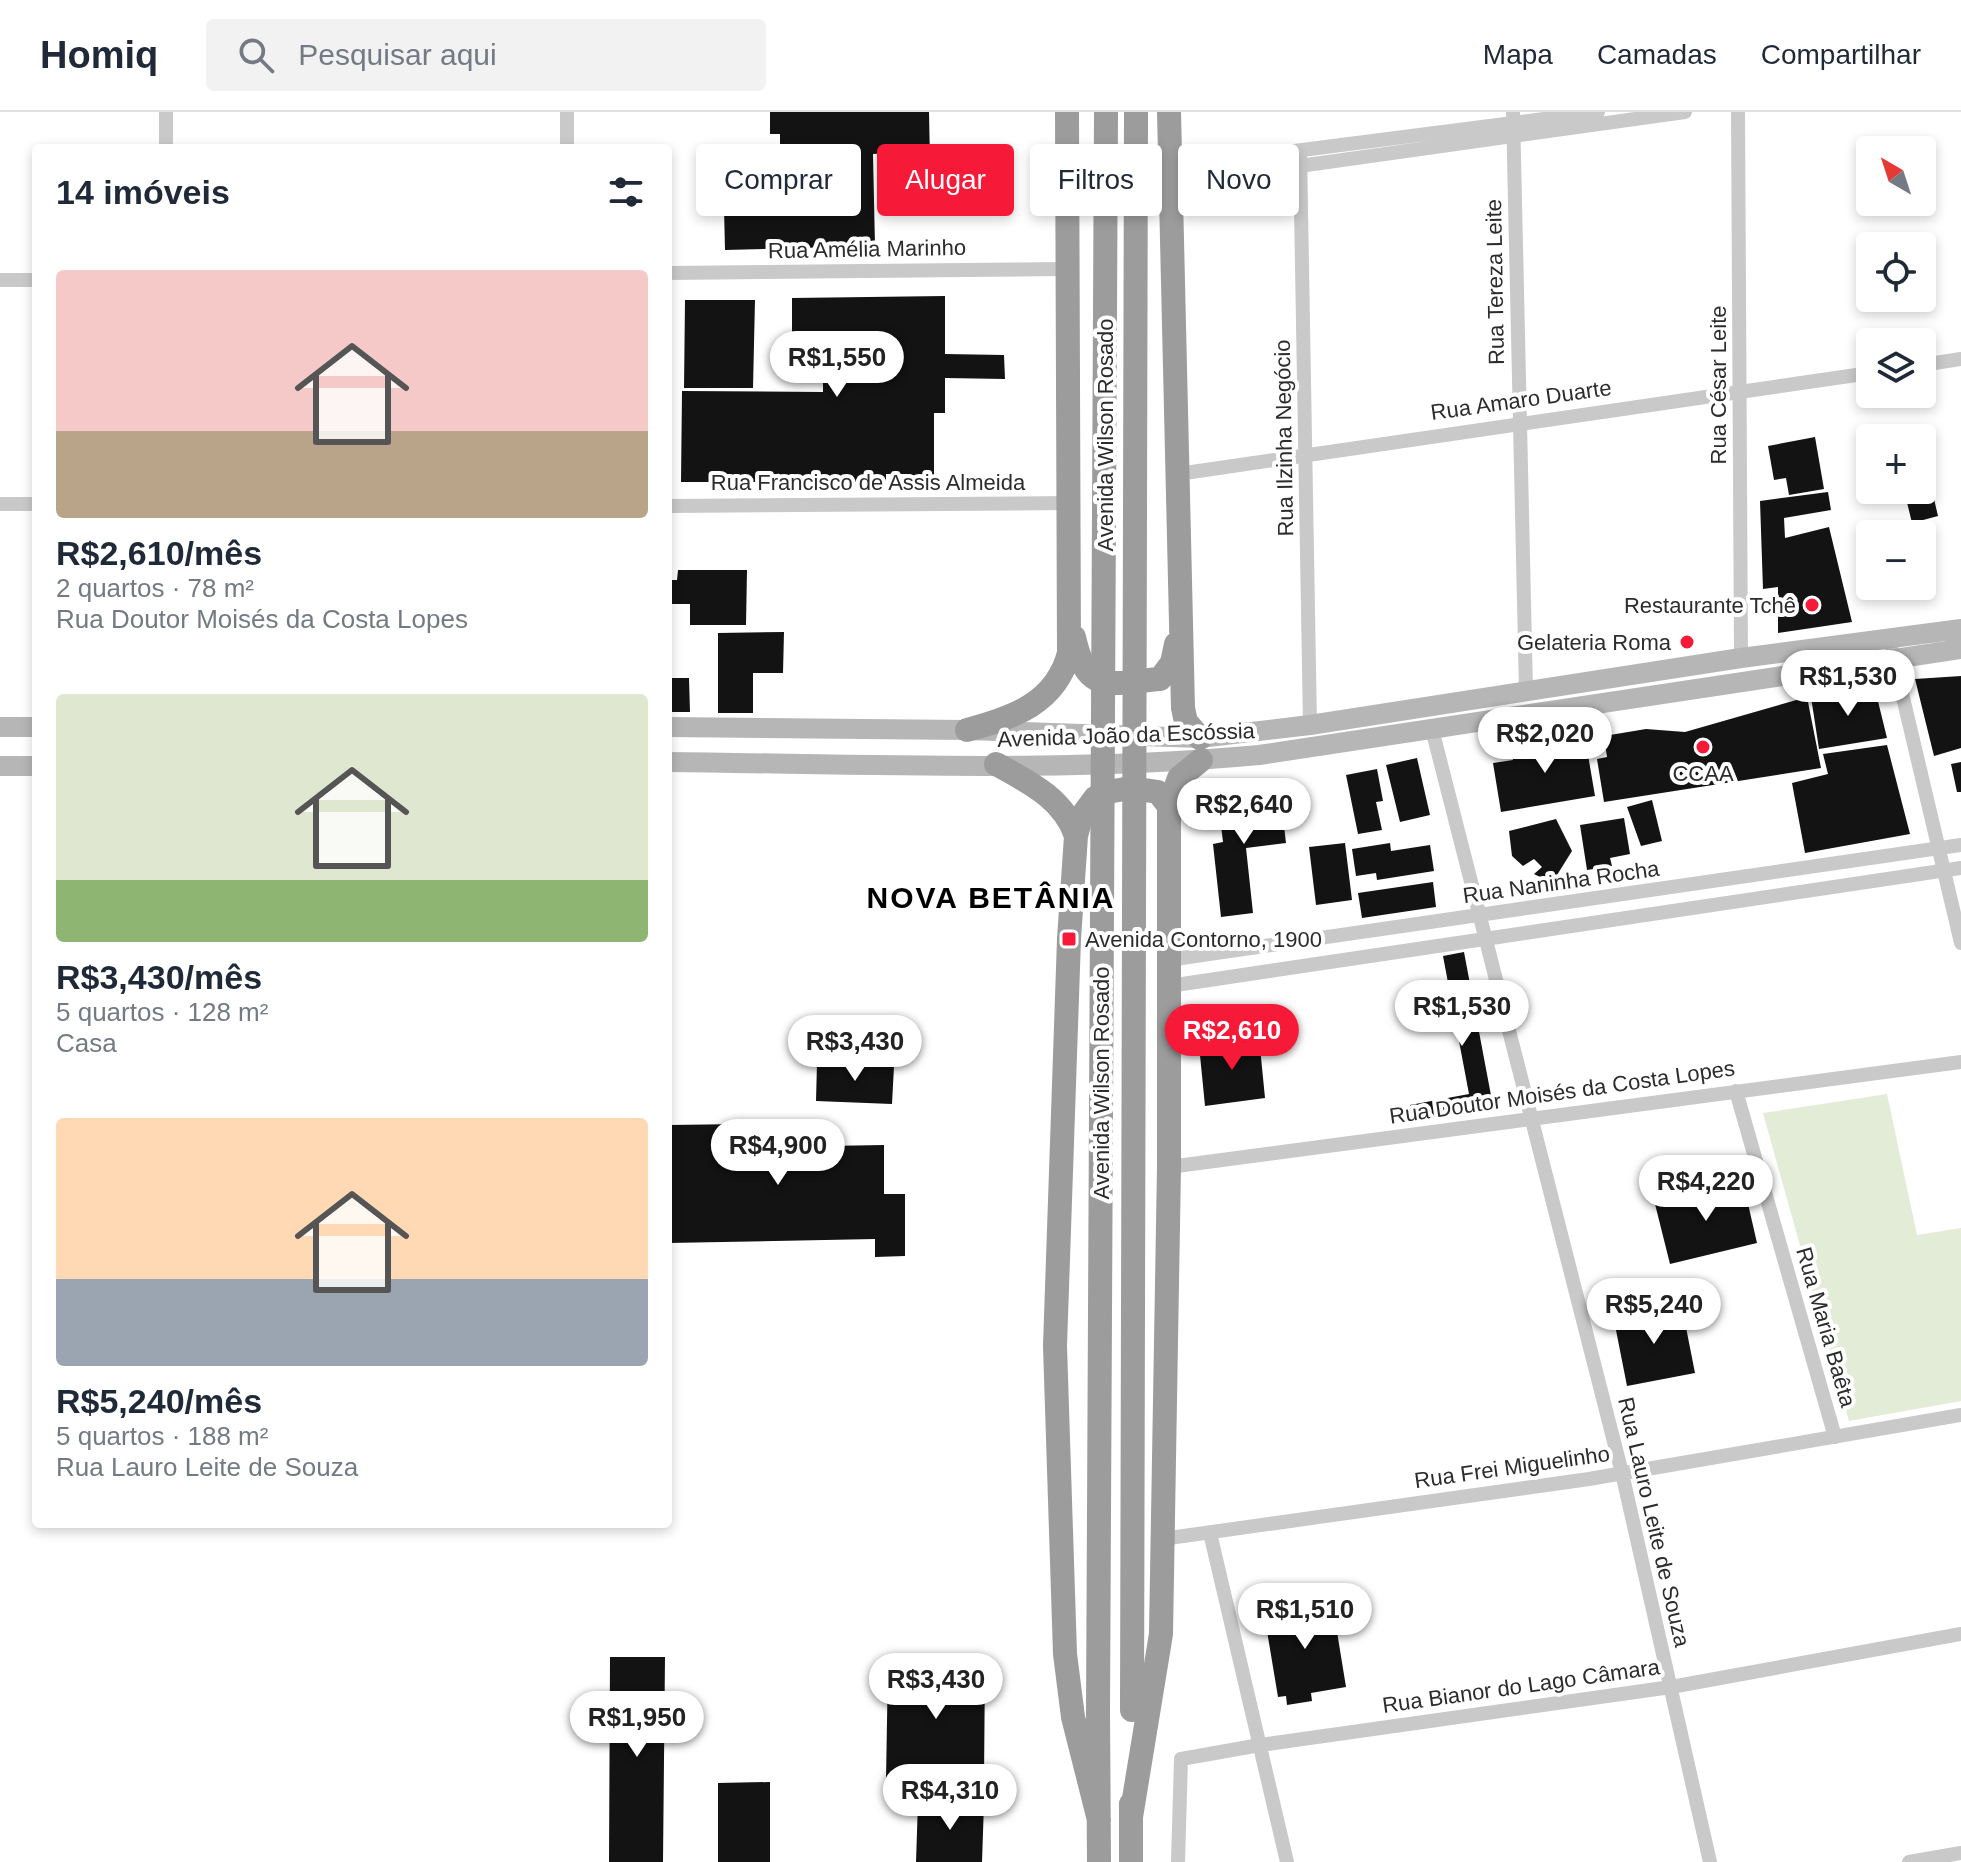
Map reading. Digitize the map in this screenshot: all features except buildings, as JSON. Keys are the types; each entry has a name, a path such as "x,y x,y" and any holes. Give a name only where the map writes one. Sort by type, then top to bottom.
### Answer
{"highway":[{"path":"967,730 1011,719 1046,694 1065,669 1069,653 1067,112"},
{"name":"Avenida Wilson Rosado","path":"1099,1862 1106,112"},
{"name":"Avenida Wilson Rosado","path":"1131,1862 1136,112"},
{"path":"1131,1817 1161,1634 1169,1167 1169,806 1179,778 1201,749 1186,722 1183,708 1169,112"},
{"path":"1069,615 1084,671 1092,678 1110,682 1160,679 1167,674 1182,621"},
{"path":"996,764 1047,795 1062,810 1076,836"},
{"path":"1099,1820 1073,1717 1065,1654 1055,1346 1076,836 1081,817 1088,806 1107,792 1131,788 1158,792 1169,806"}],"main road":[{"name":"Avenida João da Escóssia","path":"672,762 996,764 1432,729 1892,648 1961,629"},
{"name":"Avenida João da Escóssia","path":"672,727 967,730 1201,749 1310,725 1741,658 1892,648 1961,649"},
{"path":"0,727 32,727"},
{"path":"672,751 734,750 741,742 737,728"},
{"path":"0,766 32,766"}],"street":[{"path":"166,112 166,144"},
{"path":"567,112 567,144"},
{"path":"1171,176 1598,112"},
{"path":"1513,123 1685,112"},
{"name":"Rua César Leite","path":"1738,112 1741,658"},
{"name":"Rua Tereza Leite","path":"1513,123 1526,691"},
{"name":"Rua Ilzinha Negócio","path":"1301,158 1310,725"},
{"name":"Rua Amélia Marinho","path":"672,273 1067,269"},
{"path":"0,280 32,280"},
{"path":"1936,363 1961,359"},
{"name":"Rua Amaro Duarte","path":"1178,474 1520,421 1856,375"},
{"name":"Rua Francisco de Assis Almeida","path":"672,506 1069,503"},
{"path":"0,504 32,504"},
{"path":"1892,648 1961,943"},
{"name":"Rua Lauro Leite de Souza","path":"1432,729 1622,1473 1710,1862"},
{"name":"Rua Naninha Rocha","path":"1168,960 1961,845"},
{"name":"Rua Naninha Rocha","path":"1169,986 1961,868"},
{"name":"Rua Doutor Moisés da Costa Lopes","path":"1169,1167 1961,1062"},
{"name":"Rua Maria Baêta","path":"1736,1091 1835,1437"},
{"name":"Rua Frei Miguelinho","path":"1162,1539 1622,1473 1961,1415"},
{"path":"1210,1533 1287,1862"},
{"name":"Rua Bianor do Lago Câmara","path":"1178,1862 1181,1759 1671,1687 1961,1634"},
{"path":"1909,1862 1961,1853"}],"green space":[{"path":"1887,1094 1917,1235 1961,1228 1961,1401 1849,1421 1763,1113"}],"place":[{"name":"Restaurante Tchê","path":"1812,605"},
{"name":"Gelateria Roma","path":"1687,642"},
{"name":"CCAA","path":"1703,747"},
{"name":"Avenida Contorno, 1900","path":"1069,939"}],"district":[{"name":"NOVA BETÂNIA","path":"991,897"}]}
